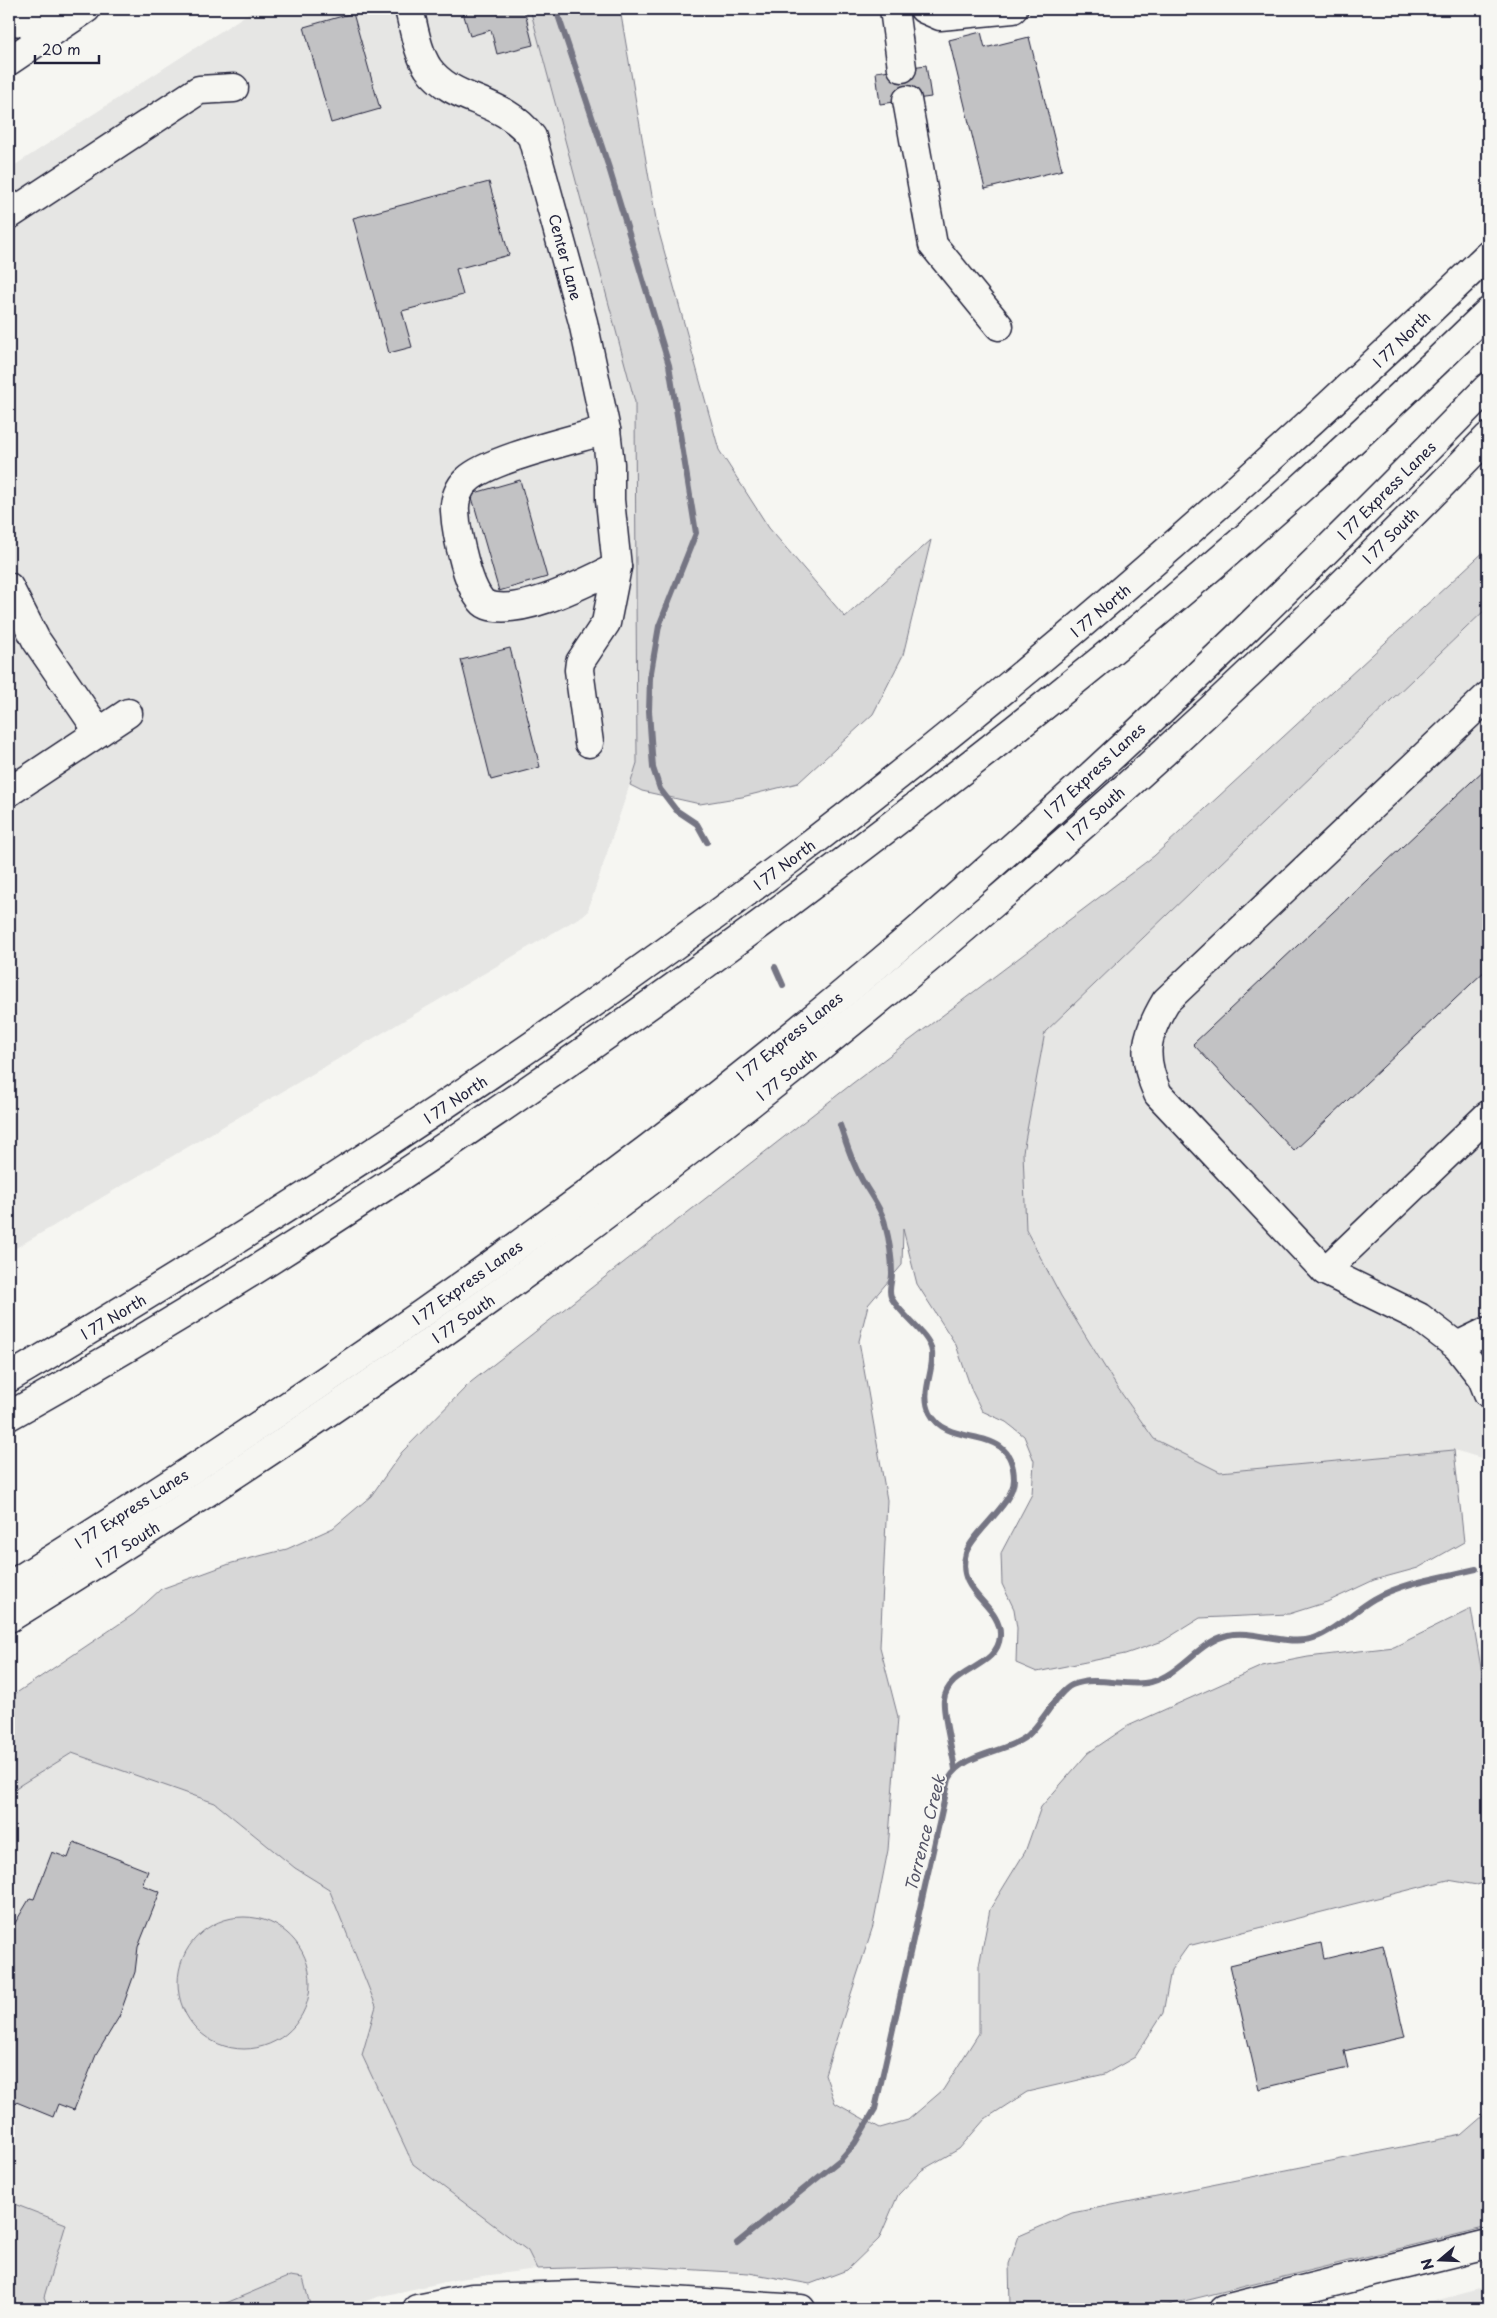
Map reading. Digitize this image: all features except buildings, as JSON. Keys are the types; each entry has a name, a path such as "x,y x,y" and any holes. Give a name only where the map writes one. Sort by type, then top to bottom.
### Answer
{"main road":[{"name":"Center Lane","path":"409,9 420,51 427,66 437,78 448,87 503,110 515,118 532,137 583,322 606,430 610,464 610,500 617,567 606,623 580,662 578,670 589,743"},
{"path":"894,9 902,68"},
{"path":"924,9 940,16 1013,9"},
{"path":"9,21 27,22 81,12"},
{"path":"9,61 81,12"},
{"path":"9,216 198,90 234,88"},
{"path":"907,100 933,245 999,326"},
{"name":"I 77 North","path":"9,1378 259,1227 407,1131 560,1027 789,861 1026,672 1153,565 1269,462 1488,254"},
{"path":"9,1416 153,1333 426,1160 563,1067 809,887 1057,694 1179,594 1297,492 1488,312"},
{"name":"I 77 Express Lanes","path":"9,1586 235,1442 381,1343 525,1240 766,1055 888,956 1114,753 1327,549 1488,387"},
{"path":"606,430 484,468 466,480 458,491 454,510 469,580 476,596 486,605 501,608 523,605 577,586 617,567"},
{"name":"I 77 South","path":"9,1618 142,1535 397,1365 525,1274 776,1083 1018,882 1136,776 1366,560 1488,437"},
{"path":"9,587 36,640 99,732"},
{"path":"1488,696 1166,1001 1151,1027 1148,1051 1149,1073 1158,1094 1325,1271 1419,1317 1457,1346 1482,1378 1488,1393"},
{"path":"9,792 128,713"},
{"path":"1325,1271 1488,1115"},
{"path":"1457,1346 1488,1331"},
{"path":"1224,2309 1488,2244"},
{"path":"417,2309 472,2298 521,2295 577,2295 801,2309"}],"shaded area":[{"path":"255,9 530,9 635,402 637,763 587,913 9,1252 9,169"},
{"path":"530,9 620,9 657,225 719,450 769,528 845,617 931,540 903,655 873,714 798,783 742,797 700,804 642,791 630,785 637,763 635,402"},
{"path":"1488,548 1488,607 1045,1032 1023,1152 1026,1230 1061,1296 1117,1387 1154,1439 1220,1472 1454,1450 1464,1542 1418,1568 1374,1580 1327,1602 1289,1614 1200,1618 1163,1641 1125,1654 1037,1672 1016,1663 1017,1628 1014,1609 1002,1584 1001,1553 1032,1494 1034,1461 1024,1436 1006,1422 982,1411 972,1391 956,1345 917,1284 903,1229 902,1265 868,1305 859,1341 887,1500 880,1647 898,1717 888,1850 873,1926 825,2074 835,2103 880,2128 908,2120 943,2090 979,2033 979,1966 990,1909 1025,1852 1041,1807 1088,1753 1128,1726 1262,1666 1308,1657 1394,1647 1471,1609 1488,1709 1488,1881 1477,1885 1448,1880 1188,1946 1171,1970 1163,2013 1135,2057 1105,2074 1027,2092 985,2119 959,2149 922,2170 898,2195 879,2239 847,2270 810,2284 749,2273 629,2266 537,2269 528,2251 413,2164 362,2055 376,2006 329,1889 295,1868 215,1803 72,1753 9,1792 9,1698 134,1614 161,1589 232,1563 287,1549 333,1528 371,1496 402,1452 471,1382 853,1083 1154,856"},
{"path":"1488,607 1488,1460 1454,1450 1220,1472 1154,1439 1117,1387 1061,1296 1026,1230 1023,1152 1045,1032"},
{"path":"72,1753 215,1803 295,1868 329,1889 376,2006 362,2055 413,2164 528,2251 537,2269 459,2279 377,2297 345,2309 9,2309 9,1792"},
{"path":"244,1917 257,1918 269,1922 291,1936 305,1958 309,1970 309,1996 305,2008 291,2030 269,2044 257,2048 244,2049 231,2048 219,2044 197,2030 183,2008 179,1996 178,1983 179,1970 183,1958 197,1936 219,1922 231,1918"},
{"path":"1488,2104 1488,2227 1168,2305 1112,2309 1058,2309 1010,2305 1009,2264 1019,2236 1072,2213 1461,2135 1484,2115"},
{"path":"9,2202 66,2224 44,2297 49,2309 9,2309"},
{"path":"290,2276 303,2278 311,2309 212,2309"},
{"path":"1488,2287 1488,2309 1404,2309"}],"waterway":[{"path":"556,9 609,168 669,365 696,533 659,626 650,678 649,711 653,768 660,789 676,810 697,824 707,842"},
{"path":"775,967 783,985"},
{"path":"840,1125 857,1170 883,1218 889,1242 892,1274 891,1297 930,1345 932,1360 926,1398 930,1413 939,1424 951,1431 992,1442 1003,1449 1011,1461 1014,1479 1012,1488 1001,1508 976,1536 966,1553 964,1567 967,1579 972,1589 994,1615 999,1625 1000,1636 997,1647 991,1655 963,1674 947,1689 944,1706 955,1769"},
{"name":"Torrence Creek","path":"737,2243 841,2159 855,2143 875,2109 949,1779 956,1770 974,1758 1007,1747 1027,1736 1061,1694 1072,1685 1092,1681 1132,1684 1151,1682 1162,1678 1208,1644 1228,1635 1248,1634 1293,1640 1314,1638 1322,1635 1374,1599 1386,1593 1424,1581 1476,1569"}]}
